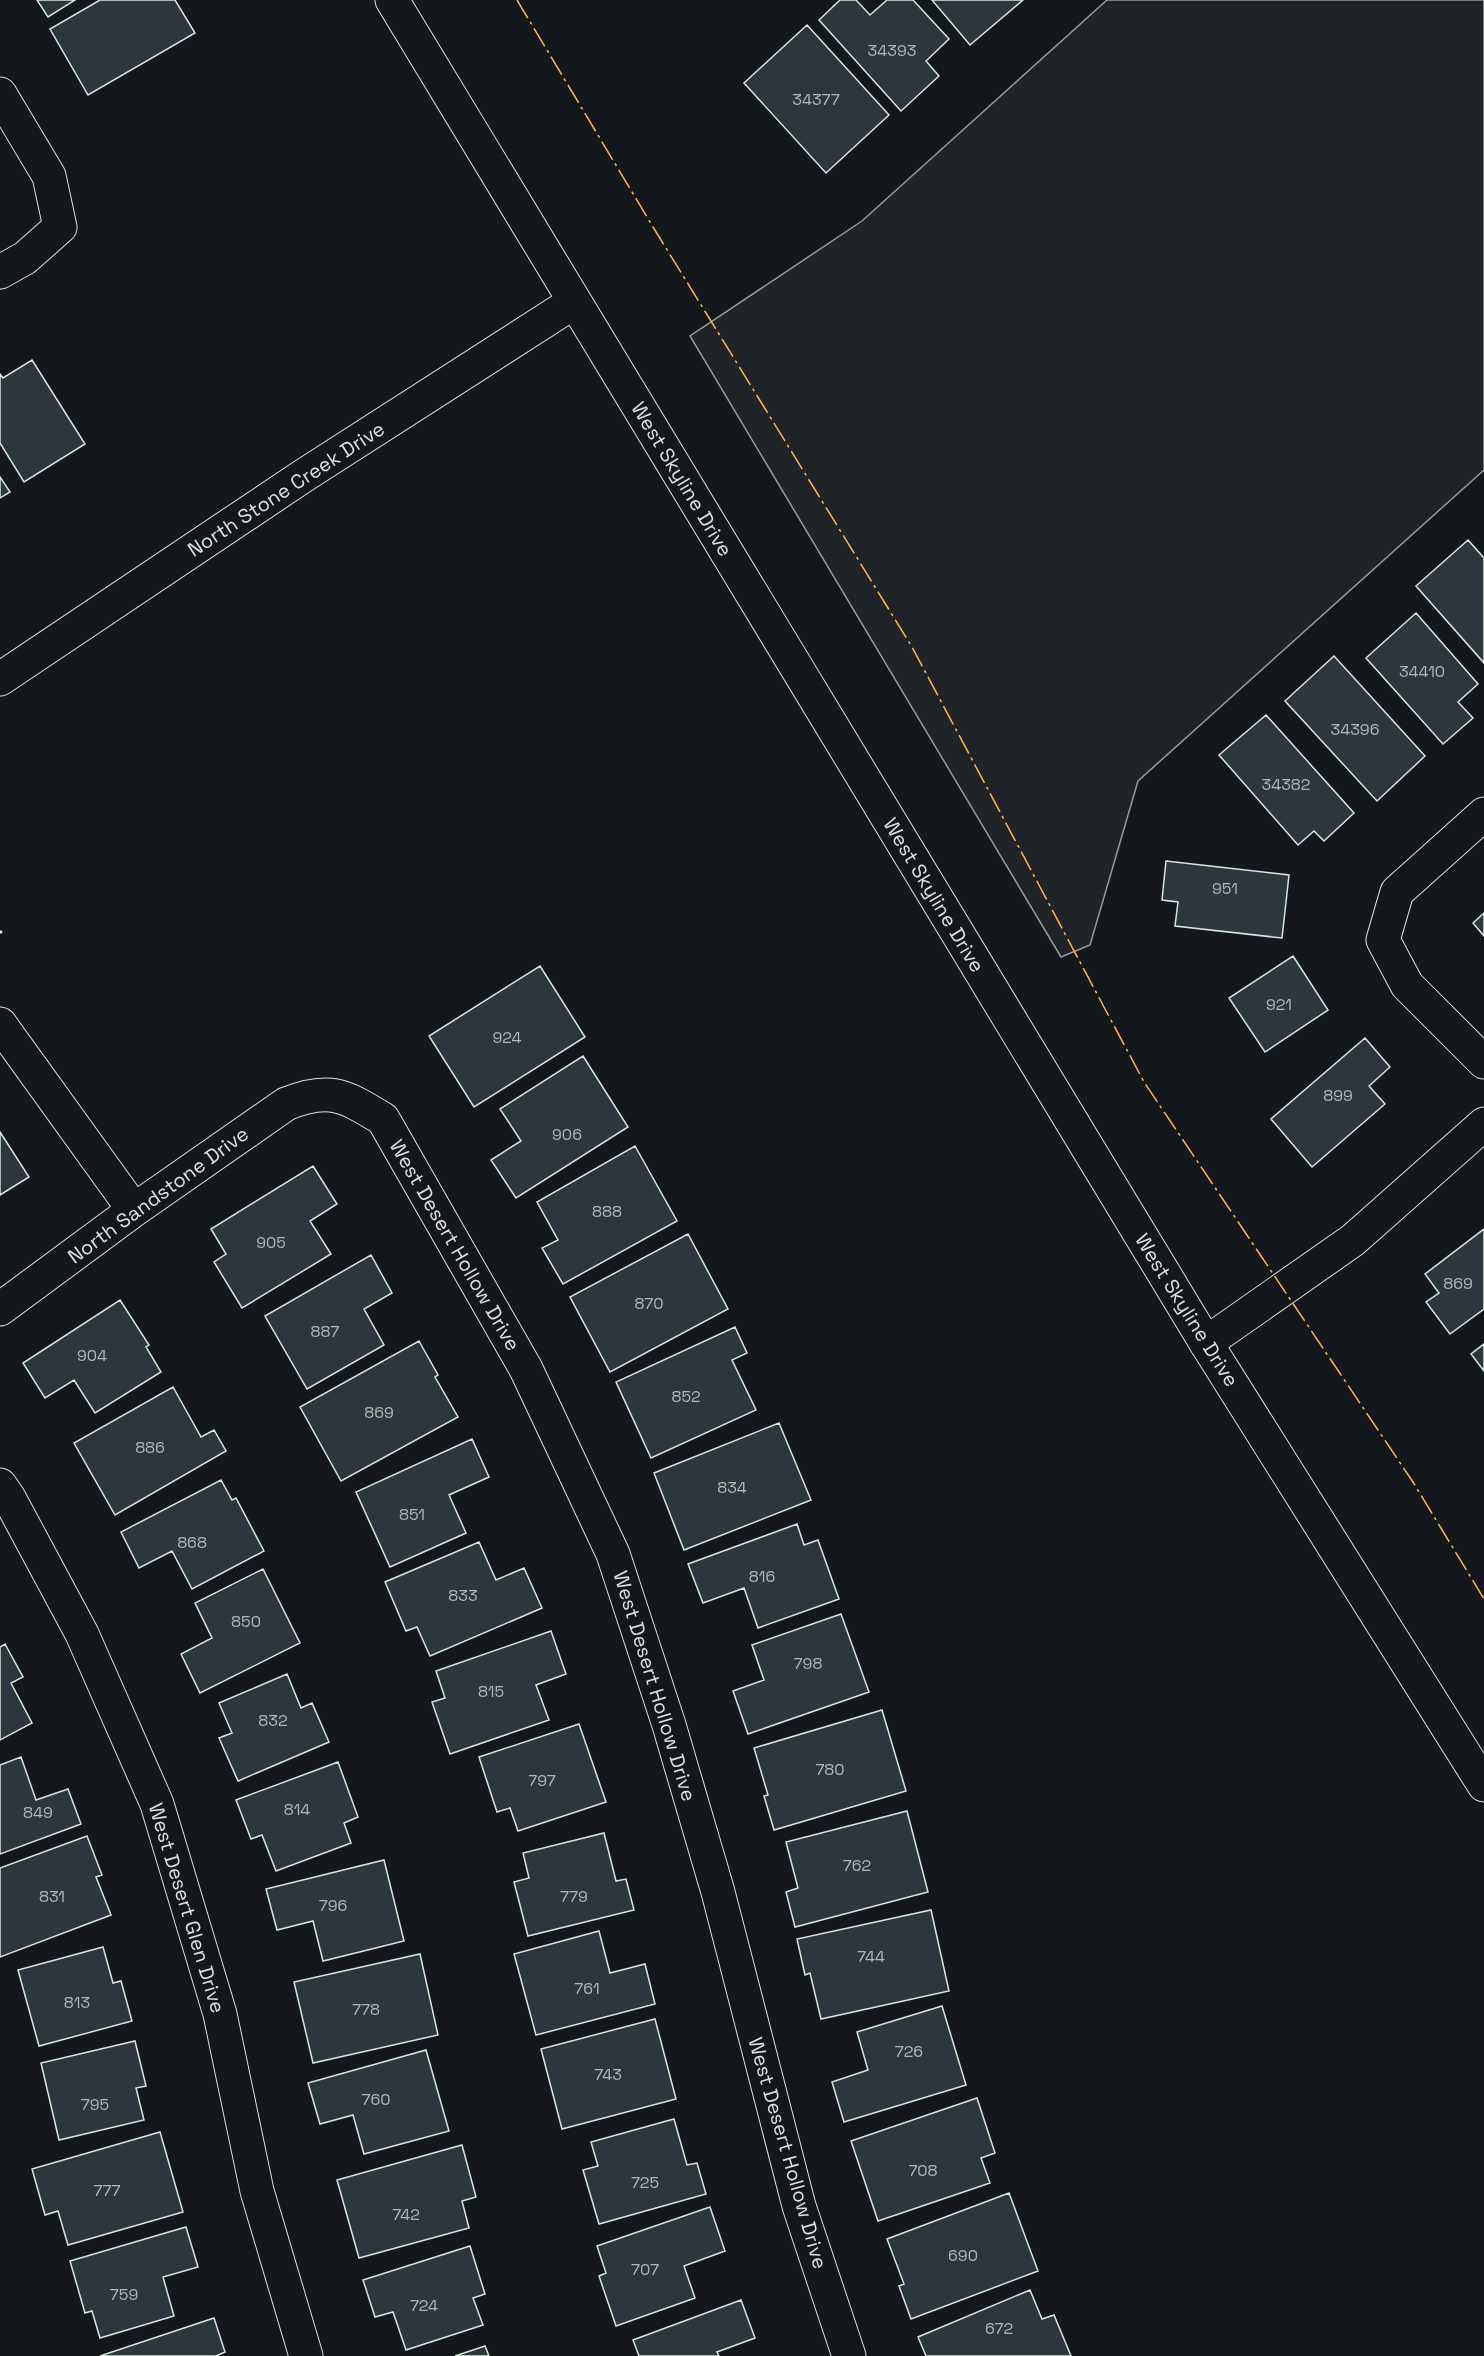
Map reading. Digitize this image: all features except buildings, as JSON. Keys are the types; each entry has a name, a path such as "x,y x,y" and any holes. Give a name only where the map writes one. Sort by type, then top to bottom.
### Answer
{"street":[{"name":"West Skyline Drive","path":"392,0 1206,1343 1484,1785"},
{"path":"0,94 50,176 60,227 25,258 0,272"},
{"name":"North Stone Creek Drive","path":"0,679 303,476 574,302"},
{"path":"1484,814 1397,892 1383,940 1407,985 1484,1062"},
{"path":"0,1024 134,1210"},
{"name":"North Sandstone Drive","path":"0,1309 134,1210 286,1104 321,1093"},
{"name":"West Desert Hollow Drive","path":"321,1093 354,1102 383,1119 526,1369 613,1554 669,1725 718,1892 799,2206 849,2356"},
{"path":"1206,1343 1353,1240 1484,1124"},
{"name":"West Desert Glen Drive","path":"0,1485 82,1634 157,1804 220,2014 257,2191 306,2356"}],"shaded area":[{"path":"1107,0 1484,0 1484,470 1138,781 1090,945 1061,957 690,336 862,221"}],"power":[{"path":"517,0 653,227 912,647 1144,1082 1413,1482 1484,1599"}]}
